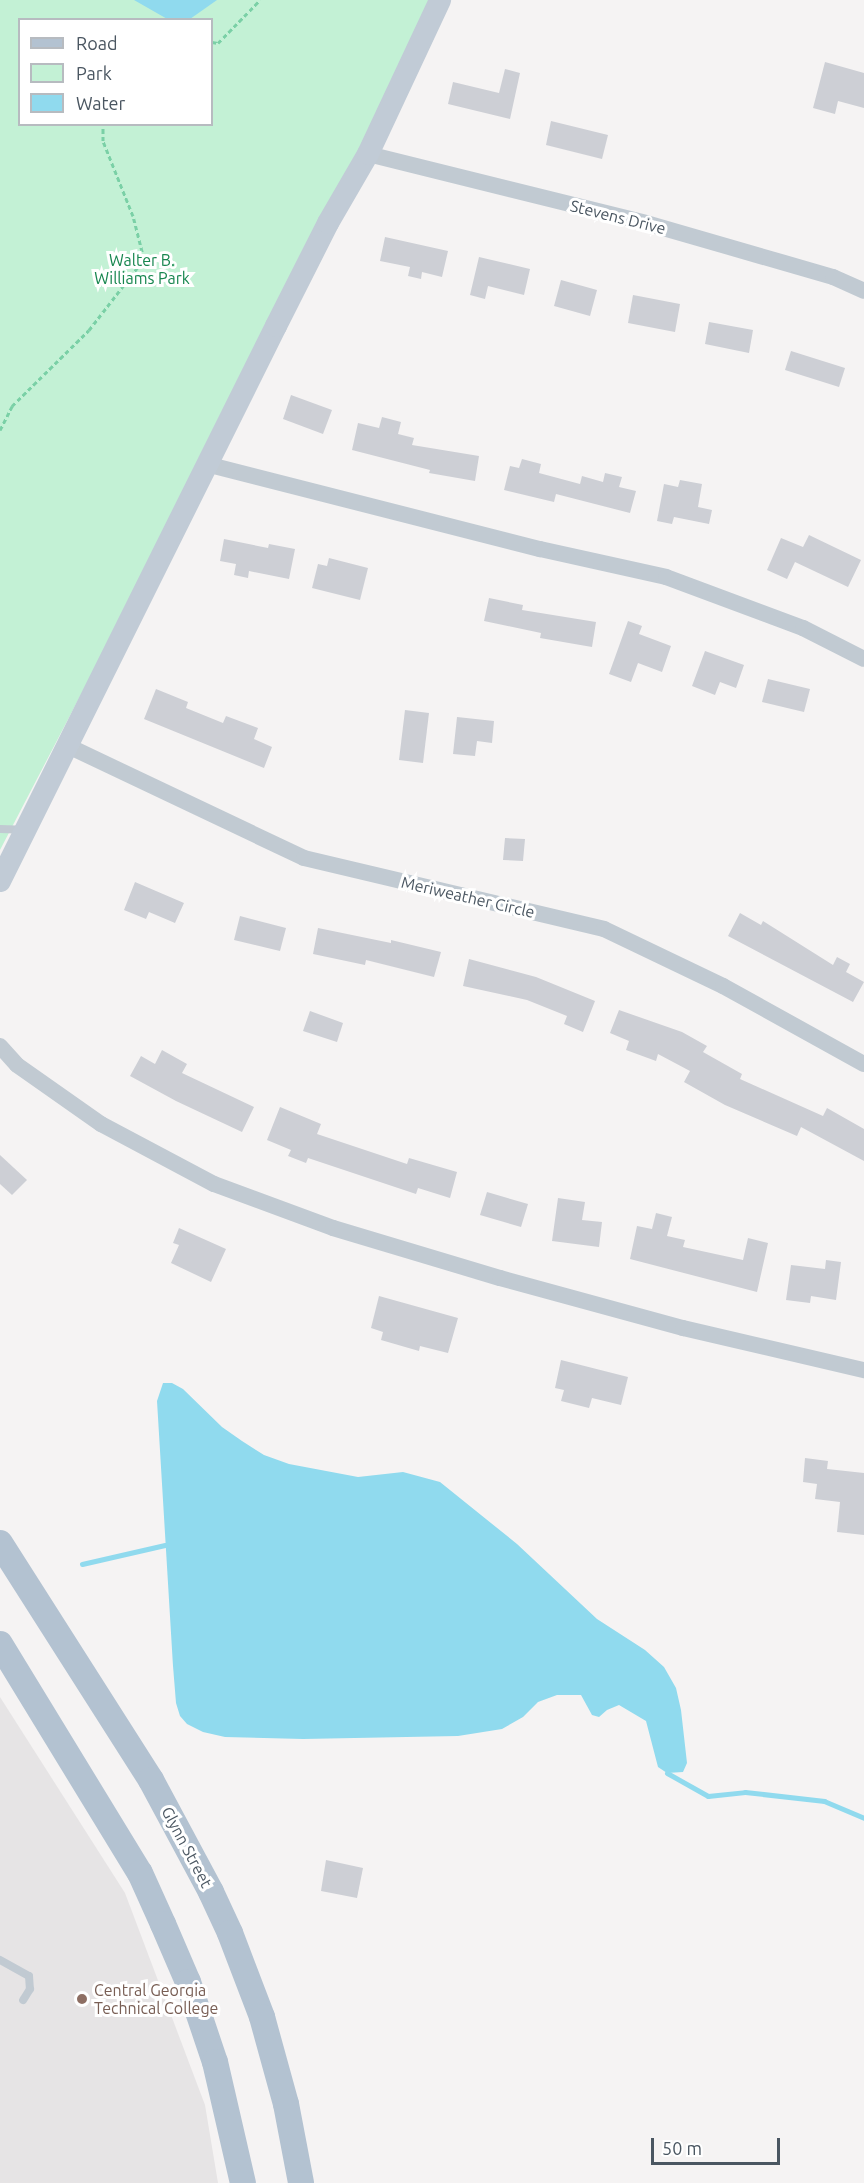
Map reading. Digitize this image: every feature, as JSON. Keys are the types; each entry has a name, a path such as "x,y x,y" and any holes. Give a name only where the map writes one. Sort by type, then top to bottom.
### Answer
{"main road":[{"path":"0,881 206,464 328,223 368,154 440,0"},
{"name":"Glynn Street","path":"0,1543 152,1780 212,1892 262,2017 286,2104 301,2183"},
{"path":"0,1644 140,1874 163,1924 188,1982 205,2032 226,2103 243,2183"}],"street":[{"name":"Stevens Drive","path":"368,154 646,223 833,277 864,291"},
{"path":"206,464 540,549 666,577 803,628 864,659"},
{"name":"Meriweather Circle","path":"66,745 304,858 604,929 723,986 864,1064"},
{"path":"0,1046 17,1065 101,1124 214,1184 333,1228 500,1278 694,1331 864,1370"},
{"path":"295,2148 316,2183"}],"lane":[{"path":"0,829 25,830"},
{"path":"0,1960 29,1976 30,1989 24,2000"}],"path":[{"path":"213,42 218,43 260,0"},
{"path":"0,430 12,406 89,330 144,259 133,216 103,141 103,126"}],"shaded area":[{"name":"Central Georgia Technical College","path":"0,1697 125,1893 205,2105 218,2183 0,2183"}],"green space":[{"name":"Walter B. Williams Park","path":"0,0 437,0 421,41 0,850"}],"water":[{"path":"134,0 217,0 191,18 166,18"},
{"path":"163,1383 172,1383 183,1389 222,1427 242,1441 264,1455 289,1464 358,1477 403,1472 440,1482 517,1544 597,1619 645,1650 664,1667 676,1688 681,1710 687,1763 683,1772 667,1773 658,1767 646,1721 619,1705 607,1710 599,1717 592,1715 581,1695 557,1695 538,1702 523,1717 502,1729 458,1736 303,1739 225,1737 203,1732 187,1724 180,1716 176,1703 173,1666 157,1401"}],"building":[{"path":"825,62 864,73 864,108 838,101 835,114 813,108"},
{"path":"505,69 520,73 510,119 448,104 453,82 499,93"},
{"path":"551,121 608,135 602,159 546,145"},
{"path":"385,237 448,251 442,277 422,272 421,279 408,276 410,267 380,261"},
{"path":"479,257 530,269 524,295 488,286 485,299 470,295"},
{"path":"561,280 597,290 590,316 554,306"},
{"path":"633,295 680,304 675,332 628,323"},
{"path":"709,322 753,330 749,353 705,344"},
{"path":"791,351 845,368 839,387 785,370"},
{"path":"291,395 332,410 323,434 283,419"},
{"path":"382,417 401,422 398,434 414,438 412,445 479,456 475,481 429,473 430,470 352,450 358,423 379,428"},
{"path":"522,459 541,464 539,473 580,484 582,476 603,482 605,473 622,477 619,487 636,491 630,513 556,494 554,502 504,490 510,466 519,468"},
{"path":"680,480 702,484 698,507 712,510 709,524 674,517 672,524 657,521 664,484 678,487"},
{"path":"809,535 861,560 848,587 795,562 787,579 767,570 781,538 803,547"},
{"path":"224,539 268,548 269,544 295,549 289,579 249,571 248,578 234,575 236,564 220,561"},
{"path":"329,558 368,568 360,600 312,588 318,564 327,566"},
{"path":"489,598 523,605 522,610 596,622 592,647 540,638 541,633 484,621"},
{"path":"628,621 642,626 639,634 671,646 662,672 638,663 631,682 609,674"},
{"path":"705,651 744,665 736,688 720,682 715,695 692,686"},
{"path":"768,679 810,689 804,712 762,702"},
{"path":"156,689 188,702 186,708 223,723 226,716 258,728 254,739 272,747 264,768 144,719"},
{"path":"405,710 429,713 423,763 399,760"},
{"path":"457,717 494,721 492,743 477,741 475,756 453,754"},
{"path":"505,838 525,839 523,861 503,860"},
{"path":"135,882 184,903 175,923 149,912 146,919 124,910"},
{"path":"740,913 761,925 763,921 833,965 837,957 850,964 846,972 864,982 853,1002 728,936"},
{"path":"240,916 286,928 280,951 234,940"},
{"path":"318,928 391,943 391,940 441,952 434,977 366,960 365,965 313,954"},
{"path":"469,959 536,977 595,1001 583,1032 564,1024 567,1016 527,1000 463,986"},
{"path":"619,1010 682,1032 707,1046 703,1052 742,1074 740,1079 823,1116 827,1108 864,1129 864,1161 801,1127 797,1136 725,1105 684,1082 690,1071 658,1054 656,1061 626,1050 629,1041 610,1033"},
{"path":"310,1011 343,1023 337,1042 303,1031"},
{"path":"162,1050 187,1064 182,1073 254,1107 242,1132 130,1076 141,1056 155,1064"},
{"path":"280,1107 321,1124 317,1134 407,1164 409,1158 457,1172 450,1198 418,1188 416,1194 308,1158 306,1163 288,1156 291,1150 267,1140"},
{"path":"0,1155 27,1180 12,1195 0,1184"},
{"path":"487,1192 528,1204 521,1227 480,1215"},
{"path":"558,1198 585,1202 582,1220 602,1222 599,1247 552,1241"},
{"path":"656,1213 672,1217 667,1236 685,1240 683,1247 743,1260 748,1238 768,1243 757,1292 630,1259 637,1226 652,1229"},
{"path":"179,1228 226,1249 211,1282 171,1263 179,1245 173,1243"},
{"path":"826,1260 841,1262 836,1300 811,1296 810,1303 786,1300 791,1265 825,1269"},
{"path":"379,1296 458,1318 448,1353 420,1346 419,1351 381,1340 383,1332 371,1328"},
{"path":"561,1360 628,1377 621,1405 592,1398 589,1408 561,1401 564,1390 555,1388"},
{"path":"805,1458 828,1461 827,1469 864,1473 864,1535 837,1532 840,1502 815,1499 817,1484 803,1482"},
{"path":"326,1860 363,1868 357,1898 321,1891"}],"waterway":[{"path":"82,1564 165,1545"},
{"path":"667,1773 708,1796 745,1792 824,1801 864,1818"}],"place":[{"name":"Central Georgia Technical College","path":"82,1999"}]}
